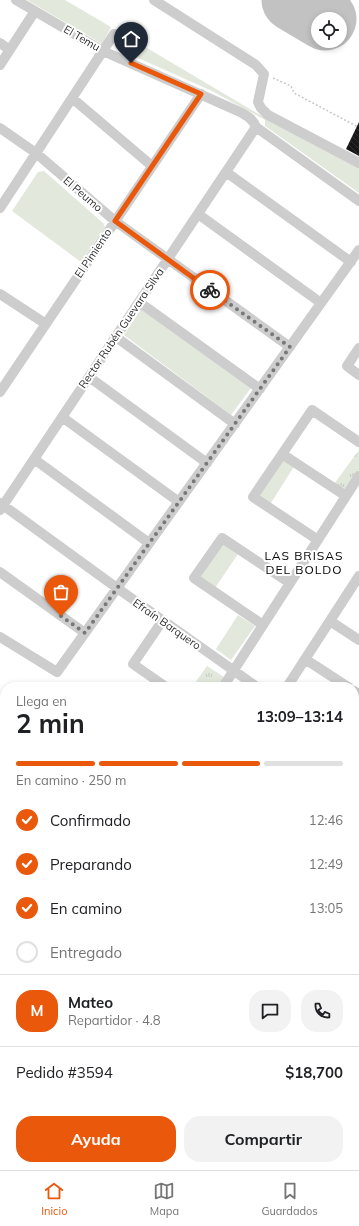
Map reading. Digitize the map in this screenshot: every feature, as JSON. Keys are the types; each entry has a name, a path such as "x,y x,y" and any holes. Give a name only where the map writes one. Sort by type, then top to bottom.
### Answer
{"street":[{"name":"El Temu","path":"16,0 103,50 247,116 253,121 256,127 359,201"},
{"path":"154,0 256,65 264,74 258,102 261,108 268,115 359,163"},
{"path":"0,65 36,11"},
{"path":"0,208 114,34"},
{"path":"0,43 10,50"},
{"name":"El Pimiento","path":"0,392 3,381 46,324 201,94"},
{"path":"72,98 152,166"},
{"name":"Rector Rubén Guevara Silva","path":"1,506 256,127"},
{"name":"El Peumo","path":"0,128 36,153 115,221 290,347"},
{"path":"226,172 351,262"},
{"path":"198,214 321,303"},
{"path":"0,637 57,672 359,250"},
{"path":"0,294 46,324"},
{"path":"139,302 260,389"},
{"path":"116,337 235,424"},
{"path":"359,348 347,366 359,375"},
{"path":"89,377 207,463"},
{"path":"318,540 253,498 312,410 359,442"},
{"path":"62,417 179,502"},
{"path":"282,454 346,496"},
{"path":"34,459 150,543"},
{"path":"226,682 359,476"},
{"name":"Efraín Barquero","path":"1,506 250,682"},
{"path":"263,625 194,578 222,538 290,583"},
{"path":"0,572 85,633"},
{"path":"291,682 330,621 358,581"},
{"path":"159,682 133,664 163,620"},
{"path":"330,621 359,640"},
{"path":"305,659 340,682"}],"path":[{"path":"264,74 290,86 294,93 358,127"}],"green space":[{"path":"27,0 65,0 111,27 102,44"},
{"path":"125,35 255,112 359,167 359,193 265,126 265,120 212,91 118,49"},
{"path":"44,171 103,223 105,227 81,262 12,211 38,172"},
{"path":"141,309 251,388 231,415 124,335"},
{"path":"359,450 359,470 344,491 334,484"},
{"path":"283,456 295,465 269,506 256,497"},
{"path":"223,544 238,554 215,588 200,578"},
{"path":"238,615 255,626 231,660 216,649"},
{"path":"207,666 224,677 220,682 196,682"}],"building":[{"path":"359,122 359,156 346,149"}],"runway":[{"path":"293,0 313,12"}],"way so far":[{"path":"61,616 85,633 290,347 210,290"}],"district":[{"name":"LAS BRISAS DEL BOLDO","path":"304,562"}],"route":[{"path":"131,63 201,94 115,221 210,290"}]}
